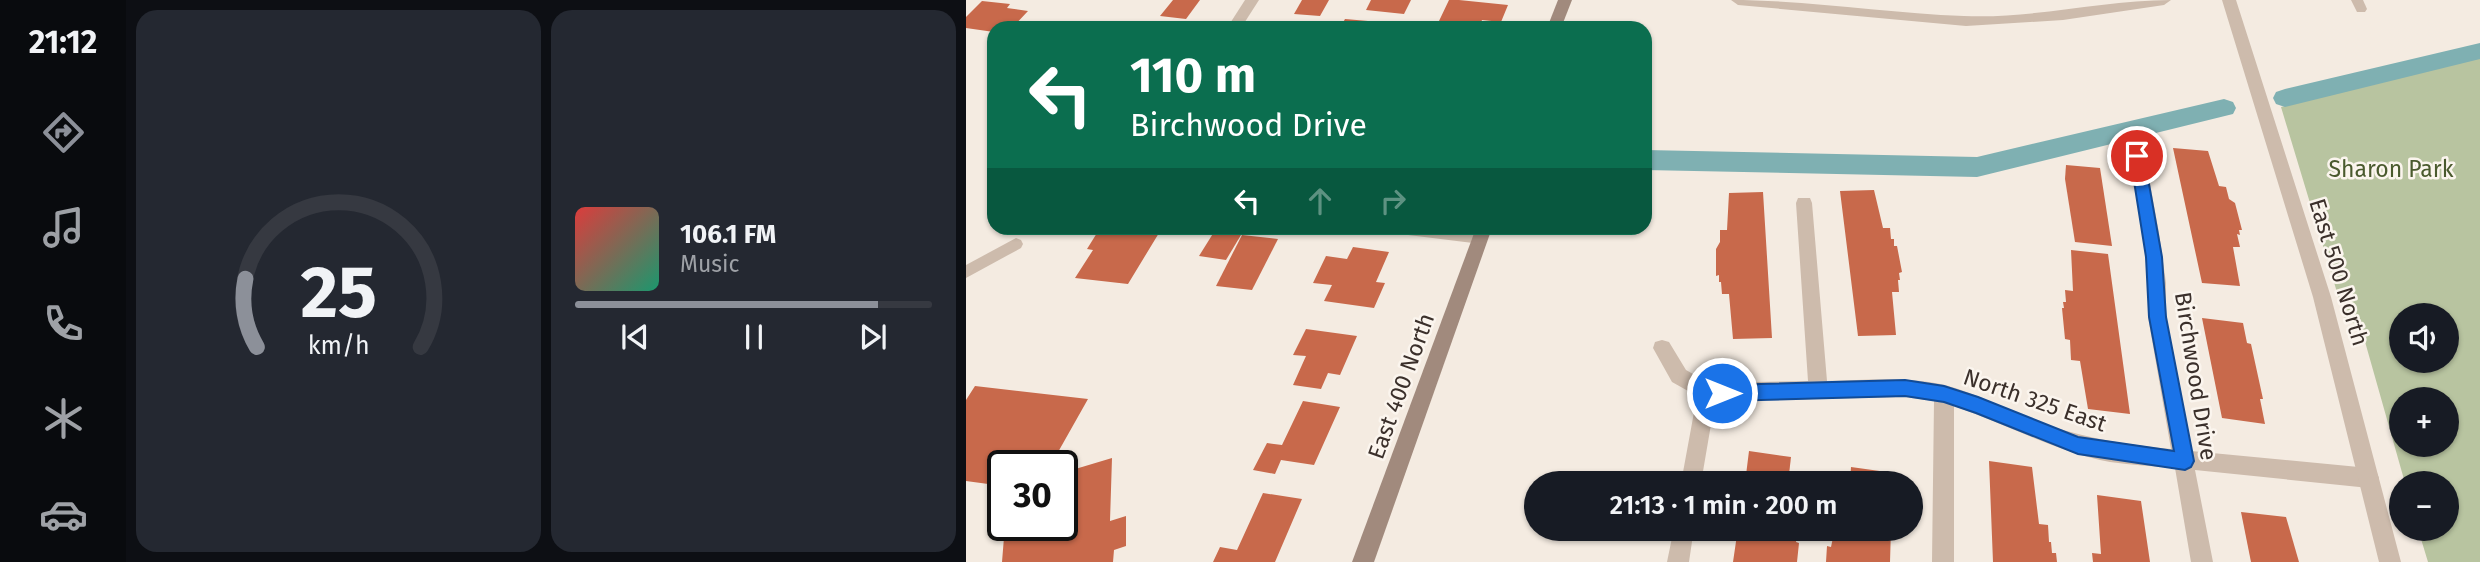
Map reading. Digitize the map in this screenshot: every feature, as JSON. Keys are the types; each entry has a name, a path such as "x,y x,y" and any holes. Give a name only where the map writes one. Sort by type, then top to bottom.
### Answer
{"main road":[{"path":"1558,21 1565,0"},
{"name":"East 400 North","path":"1363,562 1481,235"}],"street":[{"path":"1238,21 1252,0"},
{"path":"1738,0 1966,21 2063,15 2164,0"},
{"name":"East 500 North","path":"2229,0 2322,297 2390,562"},
{"name":"Birchwood Drive","path":"2137,156 2154,257 2157,317 2202,562"},
{"path":"1804,203 1818,390"},
{"path":"1662,348 1679,376 1707,392 1694,471"},
{"name":"North 325 East","path":"1707,392 1905,388 1944,394 2000,413 2078,445 2185,461 2369,478"},
{"path":"1943,562 1944,394"},
{"path":"1678,562 1682,541"}],"lane":[{"path":"966,272 1016,244"}],"green space":[{"name":"Sharon Park","path":"2480,56 2480,562 2428,562 2422,541 2459,541 2459,471 2402,471 2398,457 2459,457 2459,387 2389,387 2389,426 2360,324 2346,322 2281,107"}],"building":[{"path":"1173,0 1200,0 1186,19 1160,16"},
{"path":"1302,0 1329,0 1320,16 1294,14"},
{"path":"1371,0 1411,0 1404,14 1366,10"},
{"path":"1449,0 1508,5 1501,21 1439,21"},
{"path":"982,1 1010,4 1007,8 1028,11 1019,21 987,21 987,31 966,28 966,17"},
{"path":"2173,148 2208,151 2219,186 2226,187 2229,199 2235,203 2242,230 2239,230 2240,235 2237,234 2240,247 2233,247 2240,286 2202,283"},
{"path":"2066,165 2100,168 2112,246 2075,242 2065,179"},
{"path":"1874,190 1883,228 1890,228 1902,272 1899,273 1899,292 1892,292 1896,335 1858,336 1840,191"},
{"path":"1763,192 1772,338 1733,339 1729,294 1722,294 1719,275 1716,276 1716,249 1720,242 1720,230 1727,230 1729,193"},
{"path":"1096,235 1158,235 1128,284 1075,278 1093,250 1087,249"},
{"path":"1212,235 1241,235 1226,260 1199,256"},
{"path":"1242,235 1278,239 1252,290 1216,286"},
{"path":"1353,247 1389,252 1376,282 1385,283 1374,308 1324,301 1332,285 1313,283 1326,256 1347,259"},
{"path":"2071,250 2108,254 2130,414 2088,409 2080,361 2071,360 2070,340 2065,339 2062,308 2063,302 2066,302 2065,290 2073,291"},
{"path":"2202,318 2243,323 2247,343 2251,344 2263,399 2260,399 2265,424 2222,418"},
{"path":"1306,329 1357,336 1340,375 1328,373 1321,389 1293,385 1306,356 1293,355"},
{"path":"975,386 1088,399 1059,450 987,450 987,484 966,481 966,400"},
{"path":"1303,401 1340,407 1314,465 1281,460 1275,474 1253,470 1267,443 1282,445"},
{"path":"1749,451 1791,457 1789,471 1746,471"},
{"path":"1112,458 1110,521 1126,516 1126,546 1114,550 1113,562 1002,562 1004,541 1078,541 1078,468"},
{"path":"1989,461 2032,467 2039,524 2048,525 2049,542 2052,553 2056,553 2057,562 1993,562"},
{"path":"1851,467 1880,471 1851,471"},
{"path":"1263,493 1302,499 1275,562 1213,562 1220,547 1237,550"},
{"path":"2097,495 2141,501 2150,562 2093,562 2092,553 2101,554"},
{"path":"2241,512 2286,517 2299,562 2251,562"},
{"path":"1736,541 1799,543 1797,562 1733,562"},
{"path":"1832,541 1891,541 1890,562 1826,562 1827,546 1831,547"}],"waterway":[{"path":"2285,98 2480,51"},
{"path":"1652,160 1977,167 2224,108"}],"route":[{"path":"1722,393 1905,388 1944,394 1978,405 2078,445 2109,452 2185,461 2157,317 2154,257 2137,156"}]}
